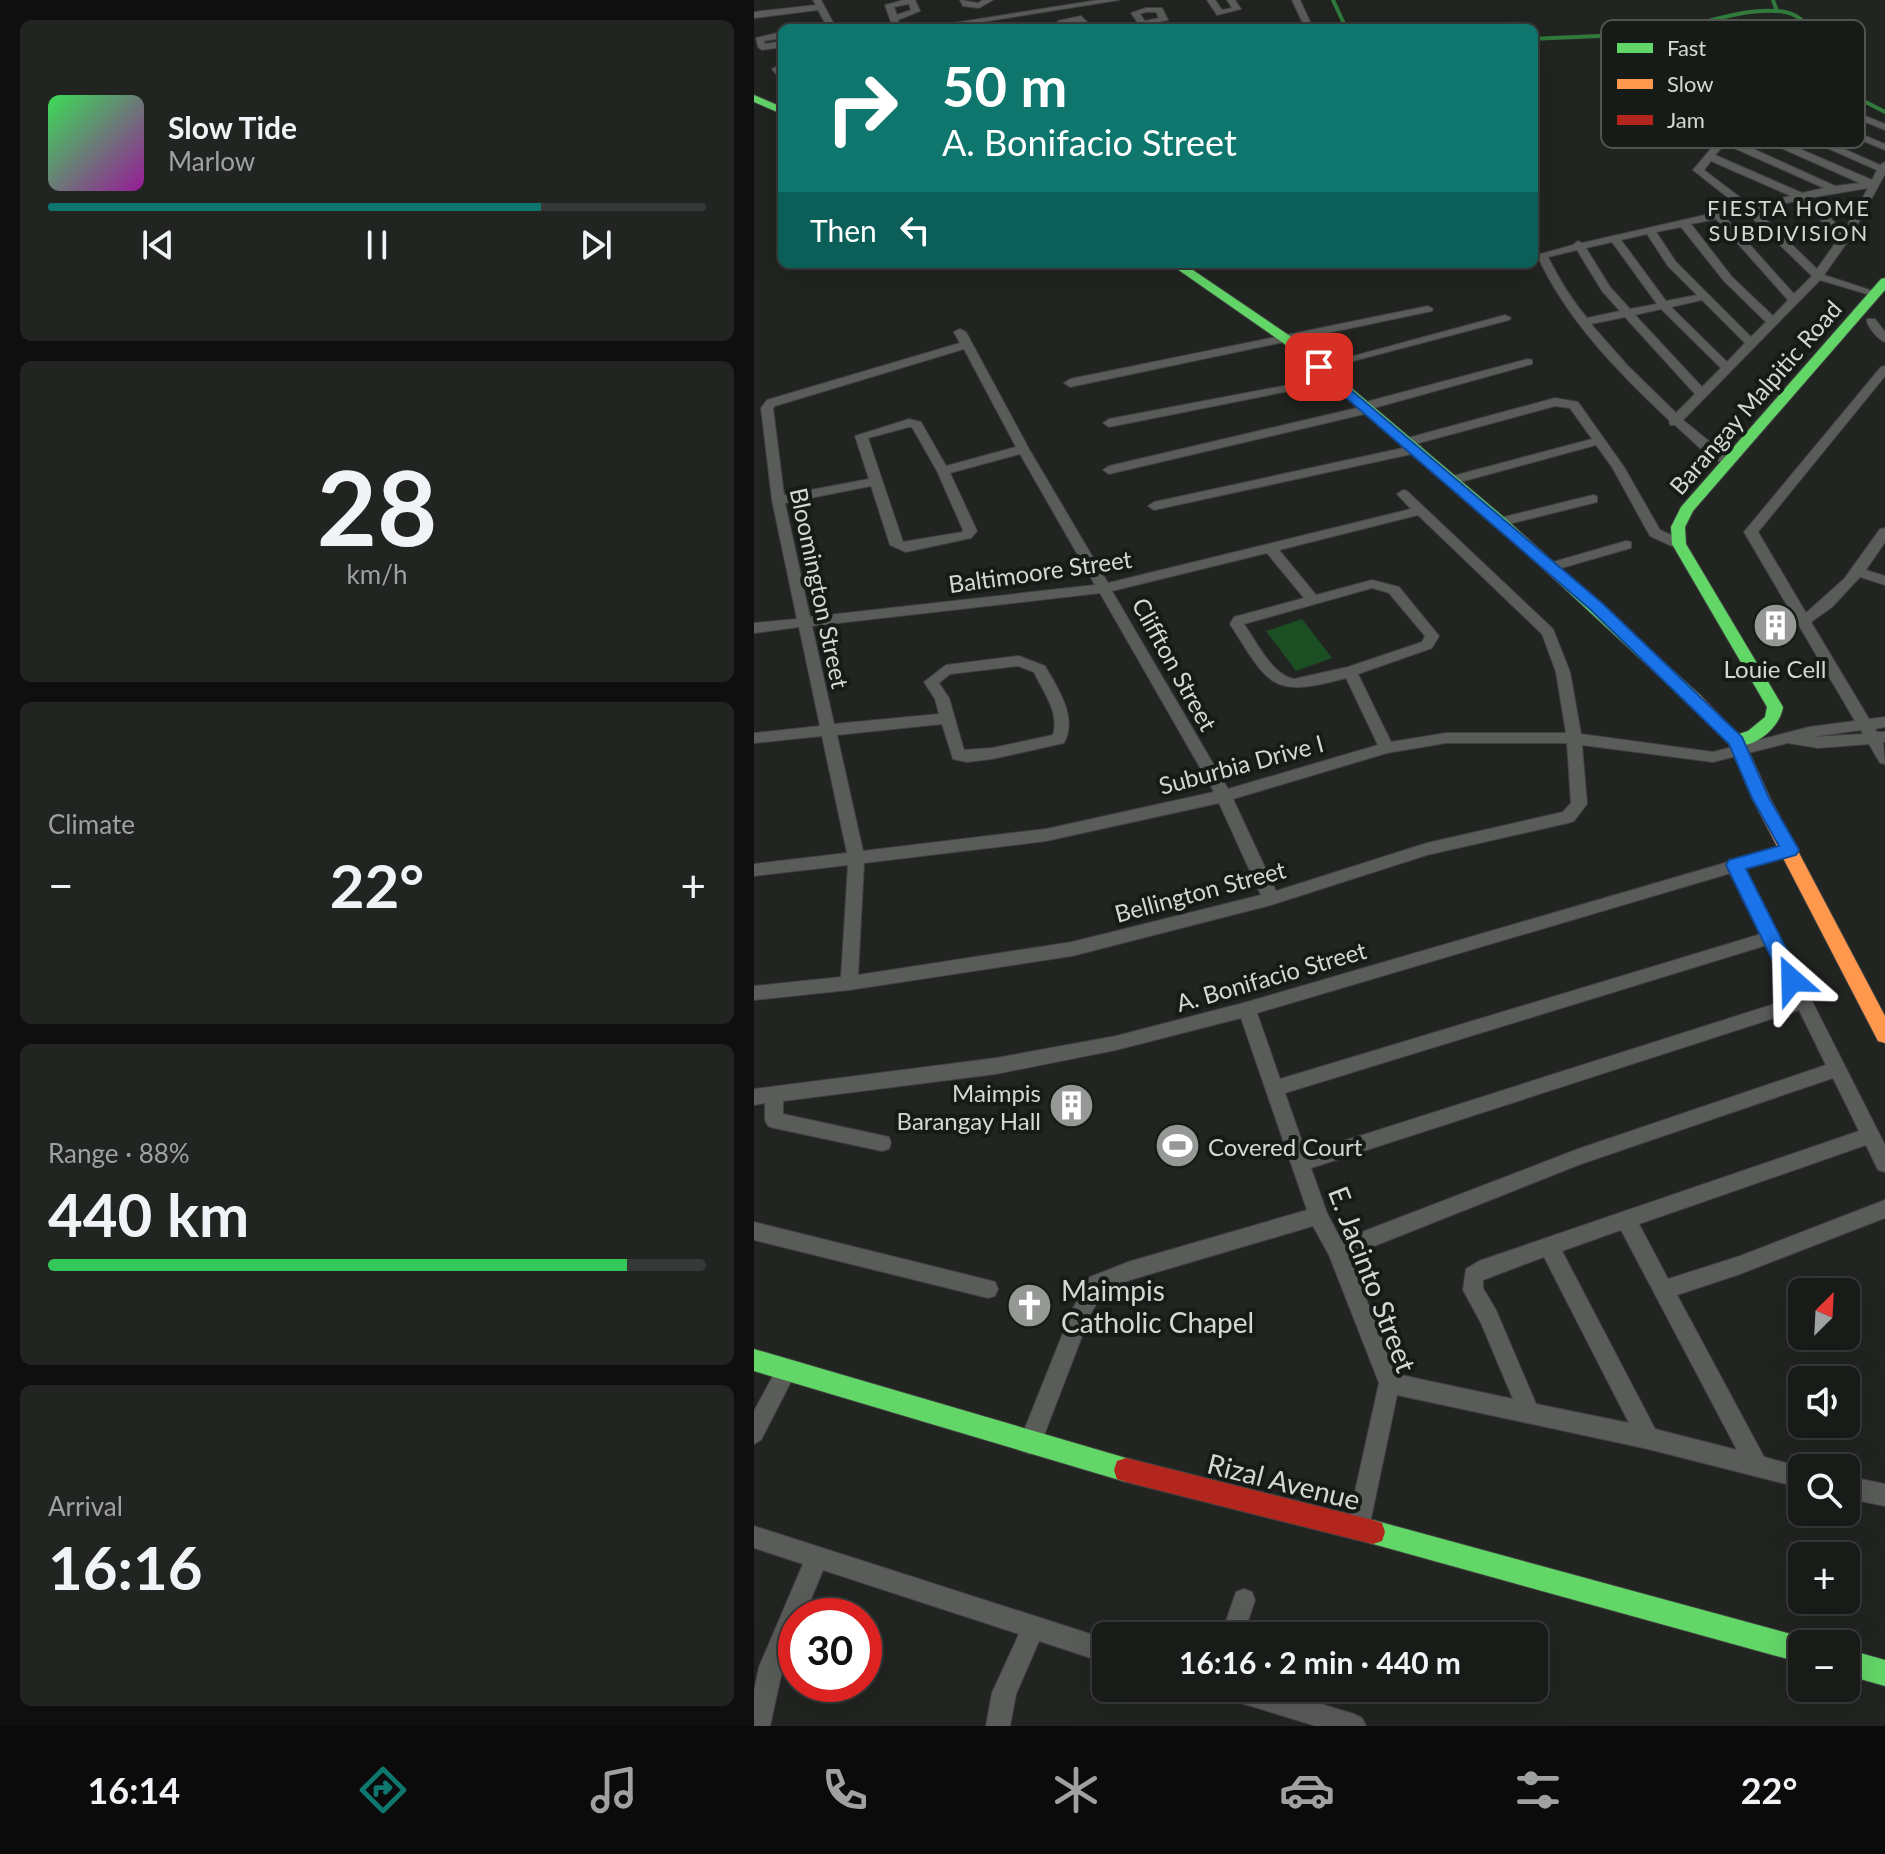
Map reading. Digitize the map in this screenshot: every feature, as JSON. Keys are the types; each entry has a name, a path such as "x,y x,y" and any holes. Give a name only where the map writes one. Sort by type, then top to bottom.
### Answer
{"street":[{"path":"910,0 916,10 895,23 887,8 892,3 910,0"},
{"path":"964,0 966,4 979,6 989,0"},
{"path":"954,24 1060,4 1115,0"},
{"path":"1138,0 1146,10"},
{"path":"1211,0 1216,12 1235,11 1238,7 1231,0"},
{"path":"1296,0 1307,24"},
{"path":"754,7 779,3 785,12"},
{"path":"754,15 819,4 827,24"},
{"path":"1060,4 1071,20"},
{"path":"979,6 990,24"},
{"path":"1063,24 1083,19 1086,24"},
{"path":"778,36 759,40 762,47 778,45"},
{"path":"1865,119 1885,127"},
{"path":"1865,139 1885,147"},
{"path":"1718,148 1698,170 1748,208 1818,276 1881,288"},
{"path":"1743,148 1834,189"},
{"path":"1790,148 1874,185"},
{"path":"1674,422 1795,302 1845,238 1884,167 1839,148"},
{"path":"1711,157 1803,197 1845,238"},
{"path":"1732,459 1692,438 1674,422 1585,322 1542,255 1578,244 1650,231 1834,189 1874,185"},
{"path":"1718,215 1795,302"},
{"path":"1684,223 1728,279 1774,323"},
{"path":"1650,231 1672,264 1752,344"},
{"path":"1614,238 1664,306 1728,369"},
{"path":"1578,244 1606,289 1702,394"},
{"path":"1182,268 1286,339 1453,480 1647,653 1738,746 1761,798 1885,1035"},
{"name":"Barangay Malpitic Road","path":"1679,544 1676,534 1686,510 1881,288"},
{"path":"1585,322 1703,297"},
{"path":"1070,383 1428,309"},
{"path":"1109,423 1324,374 1505,318"},
{"path":"1871,321 1885,339"},
{"name":"Cliffton Street","path":"963,338 1023,449 1107,588 1224,796 1271,899"},
{"name":"Bloomington Street","path":"849,983 856,857 778,500 769,404 963,338"},
{"path":"1109,470 1367,408 1528,362"},
{"path":"1885,369 1751,532 1862,726 1879,738 1885,759"},
{"path":"1154,506 1412,446 1562,401 1574,405 1600,440 1655,533 1679,544 1775,707 1773,719 1738,746"},
{"path":"909,423 917,425 943,471 969,533 906,548 897,545 876,481 861,436 909,423"},
{"path":"1453,480 1600,440"},
{"path":"943,471 1023,449"},
{"path":"778,500 876,481"},
{"name":"Bellington Street","path":"754,993 849,983 1072,949 1271,899 1427,849 1568,817 1579,804 1573,738 1558,651 1548,632 1403,494"},
{"path":"1501,522 1593,499"},
{"name":"Baltimoore Street","path":"754,628 1107,588 1420,511"},
{"path":"1802,622 1819,612 1859,572 1885,532"},
{"path":"1551,567 1626,545"},
{"path":"1270,548 1312,599"},
{"path":"1859,572 1885,581"},
{"path":"1372,584 1384,585 1394,590 1432,636 1427,645 1350,672 1291,685 1284,682 1237,624 1239,620 1312,599 1372,584"},
{"path":"1019,661 1040,669 1064,721 1064,731 1059,739 963,757 954,748 947,718 942,698 931,682 938,674 1019,661"},
{"path":"1350,672 1387,748"},
{"path":"754,738 947,718"},
{"name":"Suburbia Drive I","path":"754,870 1046,835 1224,796 1387,748 1446,738 1573,738 1710,757 1738,746 1885,722"},
{"path":"1785,739 1818,743 1879,738"},
{"name":"A. Bonifacio Street","path":"754,1097 996,1066 1116,1043 1247,1009 1790,850"},
{"path":"1735,865 1885,1164"},
{"path":"1276,1088 1772,937"},
{"path":"1301,1163 1802,1002"},
{"name":"E. Jacinto Street","path":"1247,1009 1318,1216 1337,1251 1389,1383 1358,1528"},
{"path":"1337,1251 1578,1157 1837,1069"},
{"path":"774,1095 774,1120 882,1143"},
{"path":"1529,1413 1472,1281 1473,1276 1489,1264 1627,1221 1870,1135"},
{"path":"1663,1290 1740,1265 1885,1209"},
{"path":"1030,1443 1083,1308 1097,1284 1128,1271 1318,1216"},
{"path":"1627,1221 1758,1467"},
{"path":"754,1231 988,1289"},
{"path":"1549,1246 1648,1438"},
{"name":"Rizal Avenue","path":"754,1360 1030,1443 1358,1528 1788,1646"},
{"path":"754,1433 787,1370"},
{"path":"1389,1383 1648,1438 1788,1474"},
{"path":"1860,1490 1885,1495"},
{"path":"754,1537 816,1560 1092,1647"},
{"path":"758,1726 771,1667 816,1560"},
{"path":"1237,1622 1244,1600"},
{"path":"998,1726 1004,1693 1033,1629"},
{"path":"1860,1666 1885,1673"},
{"path":"1276,1702 1354,1726"}],"green space":[{"path":"1302,619 1332,658 1296,671 1266,631"}],"waterway":[{"path":"1333,0 1344,24"},
{"path":"1773,0 1777,11"},
{"path":"1714,20 1758,11 1785,12 1802,20"},
{"path":"1538,39 1601,36"},
{"path":"1865,102 1885,112"}],"traffic: fast":[{"path":"754,98 778,109"},
{"path":"1182,268 1286,339 1501,522 1694,699"},
{"path":"1736,741 1754,735 1773,719 1775,707 1679,544 1678,527 1686,510 1885,282"},
{"path":"754,1360 1126,1470"},
{"path":"1373,1532 1788,1646"},
{"path":"1860,1666 1885,1673"}],"traffic: slow":[{"path":"1694,699 1736,741 1761,798 1885,1035"}],"traffic: jam":[{"path":"1126,1470 1373,1532"}],"place":[{"name":"Louie Cell","path":"1775,626"},
{"name":"Maimpis Barangay Hall","path":"1072,1106"},
{"name":"Covered Court","path":"1177,1146"},
{"name":"Maimpis Catholic Chapel","path":"1030,1306"}],"district":[{"name":"FIESTA HOME SUBDIVISION","path":"1789,220"}],"route":[{"path":"1319,367 1330,380 1366,406 1597,606 1736,741 1761,798 1790,850 1735,865 1792,980"}]}
